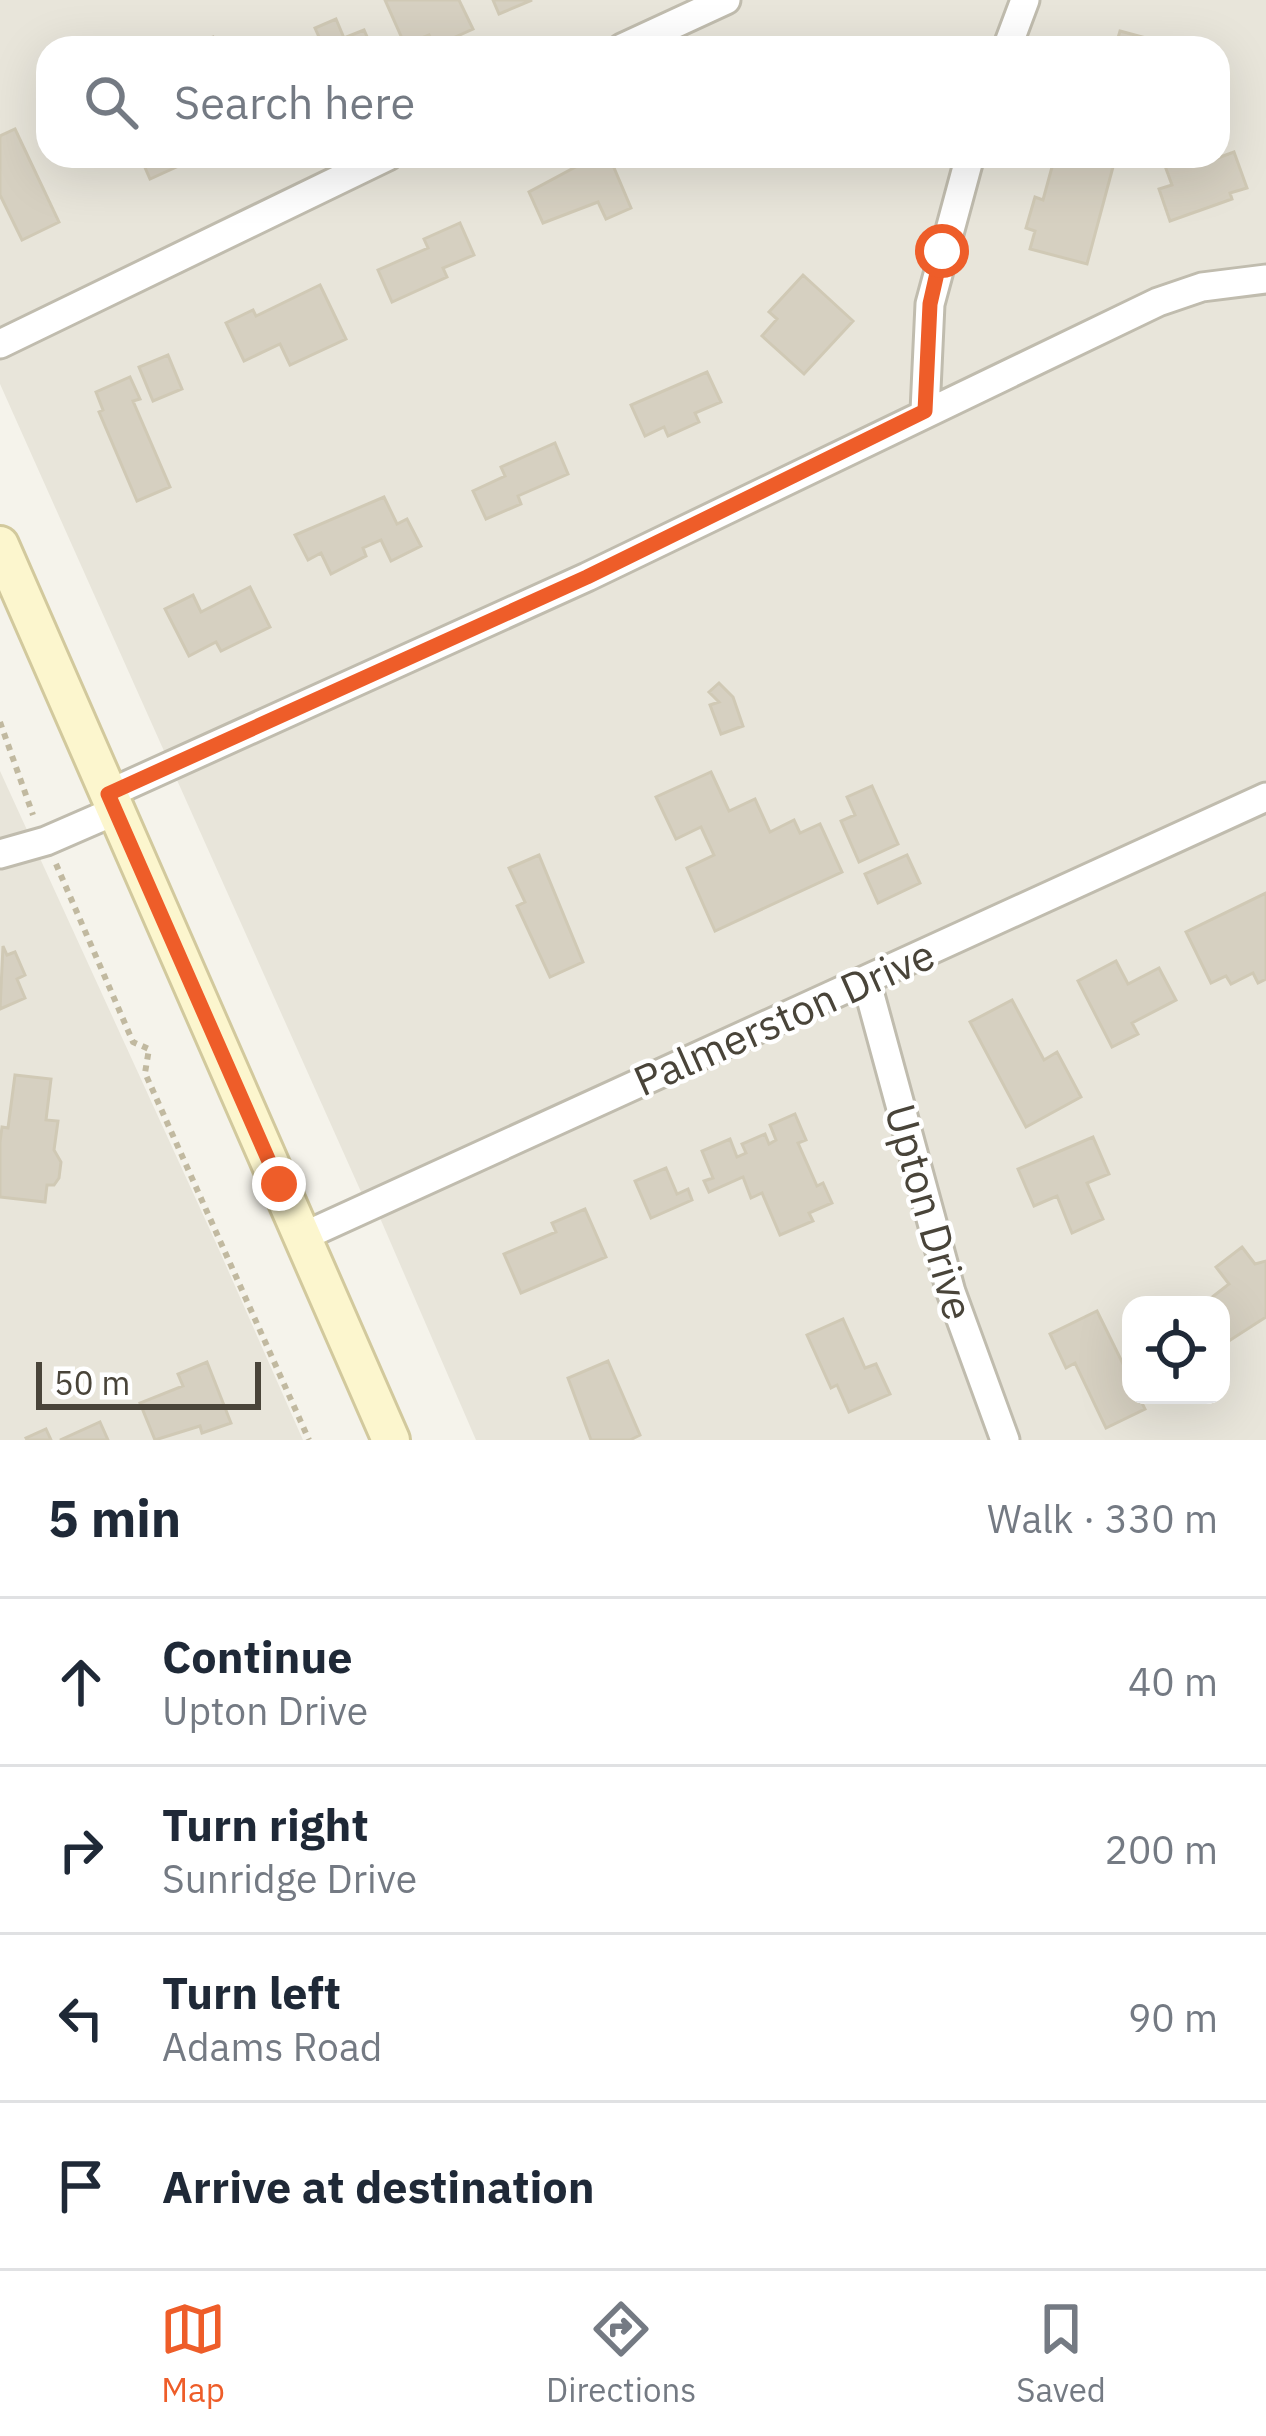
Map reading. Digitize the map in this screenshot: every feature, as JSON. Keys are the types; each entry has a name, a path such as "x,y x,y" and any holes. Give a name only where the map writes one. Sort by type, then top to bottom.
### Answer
{"street":[{"path":"648,36 726,0"},
{"path":"1011,36 1024,0"},
{"path":"0,344 363,168"},
{"path":"925,411 930,304 967,168"},
{"path":"0,854 1158,302 1202,287 1266,280"},
{"path":"0,545 391,1440"},
{"name":"Palmerston Drive","path":"302,1237 1266,797"},
{"name":"Upton Drive","path":"866,980 951,1292 1005,1440"}],"path":[{"path":"0,722 34,818"},
{"path":"56,862 133,1042 148,1049 145,1073 309,1440"}],"shaded area":[{"path":"0,0 1266,0 1266,780 362,1194 0,384"},
{"path":"0,771 216,1243 303,1440 0,1440"},
{"path":"1266,813 1266,1440 476,1440 380,1218"}],"building":[{"path":"385,0 459,0 473,29 457,36 401,36"},
{"path":"493,0 532,0 499,14"},
{"path":"336,19 343,36 319,36 315,28"},
{"path":"15,129 59,222 22,240 0,195 0,136"},
{"path":"1234,152 1247,188 1230,193 1232,199 1170,221 1159,189 1172,185 1166,168 1230,168"},
{"path":"145,168 174,168 150,179"},
{"path":"574,168 614,168 631,208 606,219 598,202 543,223 529,192"},
{"path":"1052,168 1113,168 1087,264 1030,249 1035,231 1026,228 1035,197 1043,200"},
{"path":"460,223 474,255 443,268 447,277 392,302 378,270 428,248 424,239"},
{"path":"803,275 853,321 804,374 762,336 777,319 769,312"},
{"path":"320,285 346,339 290,365 280,344 244,361 226,323 253,310 256,316"},
{"path":"168,355 182,389 153,401 139,367"},
{"path":"707,372 721,402 695,413 699,422 668,436 664,427 645,436 631,405"},
{"path":"130,377 140,399 133,401 170,487 137,501 99,412 103,410 96,392"},
{"path":"555,443 568,474 518,496 521,504 486,519 473,491 505,476 501,467"},
{"path":"384,497 397,524 407,519 421,546 391,561 381,540 363,548 366,556 331,574 321,553 308,560 295,535"},
{"path":"250,587 270,627 221,651 216,642 189,656 165,609 193,595 201,612"},
{"path":"719,683 733,697 743,726 721,734 710,705 719,702 709,692"},
{"path":"711,772 729,811 755,799 770,832 794,820 800,833 820,824 842,872 715,931 687,868 714,855 701,827 676,839 656,797"},
{"path":"872,786 898,844 859,862 841,821 855,815 847,797"},
{"path":"539,855 583,962 550,977 517,906 525,902 509,868"},
{"path":"907,855 920,883 878,903 865,874"},
{"path":"1266,893 1266,979 1258,983 1253,973 1231,984 1226,976 1211,983 1186,932"},
{"path":"3,946 7,955 15,952 25,975 17,979 25,998 0,1009"},
{"path":"1116,961 1128,984 1159,968 1176,1000 1132,1023 1138,1034 1112,1047 1078,981"},
{"path":"1012,1000 1044,1060 1057,1052 1081,1097 1026,1127 970,1022"},
{"path":"15,1075 51,1079 46,1120 58,1121 54,1150 61,1162 59,1178 47,1185 45,1202 0,1197 0,1142 2,1127 8,1128"},
{"path":"795,1114 806,1140 798,1143 817,1186 823,1183 832,1203 809,1213 813,1221 780,1235 762,1193 751,1198 743,1177 709,1192 704,1181 713,1178 702,1151 730,1139 737,1157 746,1153 742,1144 765,1134 769,1144 776,1140 770,1125"},
{"path":"1093,1137 1109,1174 1087,1183 1103,1219 1072,1233 1057,1196 1034,1206 1018,1169"},
{"path":"666,1168 677,1194 688,1189 692,1200 651,1218 635,1181"},
{"path":"585,1209 606,1257 521,1293 504,1254 556,1232 552,1223"},
{"path":"1242,1247 1255,1264 1266,1261 1266,1317 1230,1340 1230,1296 1214,1296 1229,1284 1216,1267"},
{"path":"1097,1311 1122,1362 1122,1404 1142,1404 1145,1409 1106,1428 1075,1363 1066,1368 1050,1334"},
{"path":"843,1319 865,1368 876,1364 890,1394 849,1412 837,1385 831,1388 807,1335"},
{"path":"608,1361 640,1435 630,1440 591,1440 568,1378"},
{"path":"207,1362 231,1423 202,1433 200,1426 155,1440 140,1403 183,1386 178,1374"},
{"path":"100,1422 108,1440 60,1440"},
{"path":"46,1429 51,1440 27,1440 26,1438"}],"route":[{"path":"279,1184 108,794 587,577 925,411 930,304 942,251"}]}
